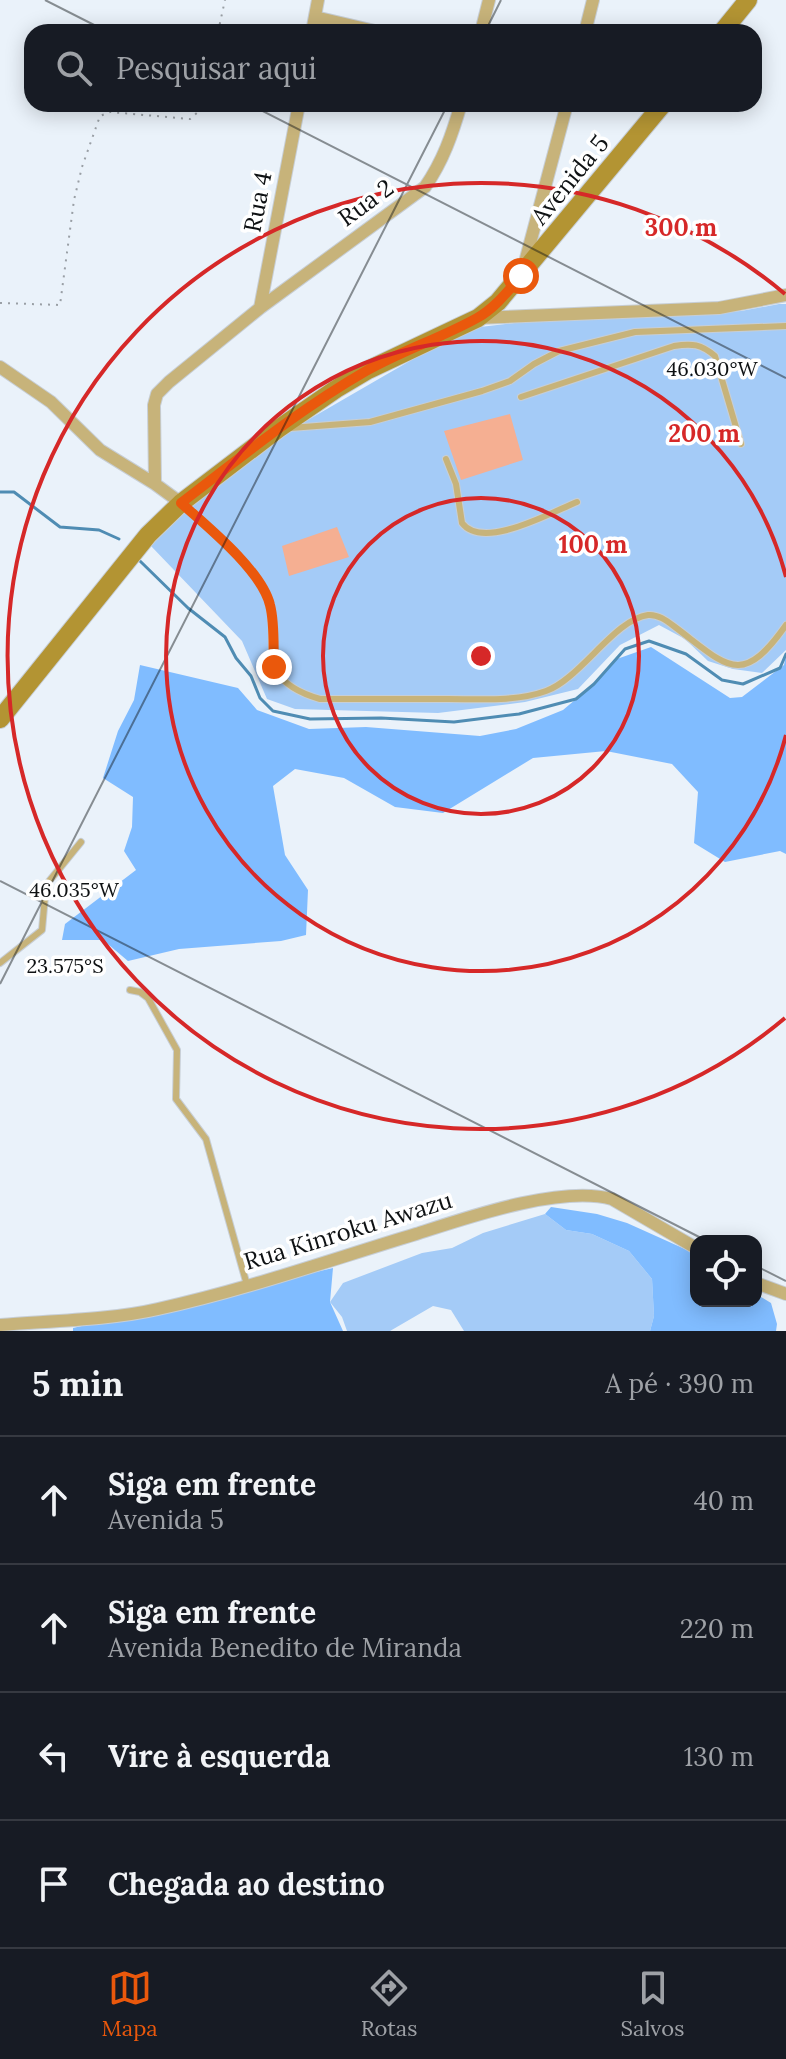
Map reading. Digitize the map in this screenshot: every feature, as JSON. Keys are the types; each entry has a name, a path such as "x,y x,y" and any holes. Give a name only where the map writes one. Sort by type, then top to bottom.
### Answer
{"street":[{"path":"314,24 318,0"},
{"path":"483,24 489,0"},
{"path":"587,24 593,0"},
{"path":"728,24 748,0"},
{"path":"315,17 345,24"},
{"name":"Rua 4","path":"260,308 297,112"},
{"name":"Rua 2","path":"155,484 154,405 157,394 260,308 425,187 451,141 459,112"},
{"path":"521,276 565,112"},
{"name":"Avenida 5","path":"0,719 148,535 181,503 278,429 368,370 478,318 498,302 656,112"},
{"path":"478,318 719,308 786,295"},
{"path":"0,367 51,402 100,450 181,503"},
{"name":"Rua Kinroku Awazu","path":"0,1325 156,1310 490,1211 544,1200 601,1196 612,1199 690,1244"},
{"path":"762,1285 786,1294"}],"lane":[{"path":"278,429 370,422 482,391 510,381 559,351 635,332 786,326"},
{"path":"521,397 674,346 693,343 705,347 715,356 741,444"},
{"path":"446,459 456,484 465,528 495,533 507,531 577,502"},
{"path":"181,503 215,533 259,580 270,604 274,667 283,683 301,694 320,699 494,699 545,692 583,665 633,620 650,614 664,619 729,664 747,665 767,652 786,625"},
{"path":"0,963 42,930 46,885 81,842"},
{"path":"130,990 148,998 177,1050 176,1099 206,1139 247,1285"}],"path":[{"path":"220,24 225,0"},
{"path":"0,303 60,305 74,200 100,116 110,112 190,119 198,112"}],"shaded area":[{"path":"786,304 786,650 762,673 708,661 685,639 659,625 620,645 578,689 525,702 438,713 295,709 267,699 242,641 151,546 181,507 275,439 434,347 480,327 741,311"},
{"path":"651,647 730,698 742,697 784,665 786,655 786,854 780,851 725,862 694,843 698,792 672,764 606,751 533,758 443,813 395,807 344,778 295,769 273,786 285,855 308,890 306,935 281,941 179,949 128,961 103,940 62,940 65,924 136,870 124,851 132,827 133,797 103,778 118,731 134,700 140,665 238,688 257,710 309,729 366,727 480,736 516,729 563,710 594,684 614,660"},
{"path":"551,1207 597,1214 627,1223 690,1251 690,1307 762,1307 762,1298 771,1303 776,1331 650,1331 654,1316 652,1279 629,1251 592,1234 566,1230 545,1214"},
{"path":"545,1214 566,1230 592,1234 629,1251 652,1279 654,1316 650,1331 464,1331 451,1310 433,1306 390,1331 347,1331 342,1317 330,1302 343,1283 422,1253 452,1248 483,1233"},
{"path":"333,1268 330,1302 343,1331 73,1331 73,1328"}],"building":[{"path":"510,414 523,460 461,480 444,431"},
{"path":"337,527 349,557 289,576 282,546"}],"waterway":[{"path":"0,492 14,492 60,527 99,530 119,539"},
{"path":"140,561 188,608 225,637 236,658 251,676 260,698 273,711 310,719 381,718 454,722 519,714 576,699 625,649 649,641 686,654 722,680 743,684 780,668 786,654"}],"route":[{"path":"274,667 270,604 259,580 215,533 181,503 336,389 368,370 478,318 498,302 521,276"}]}
